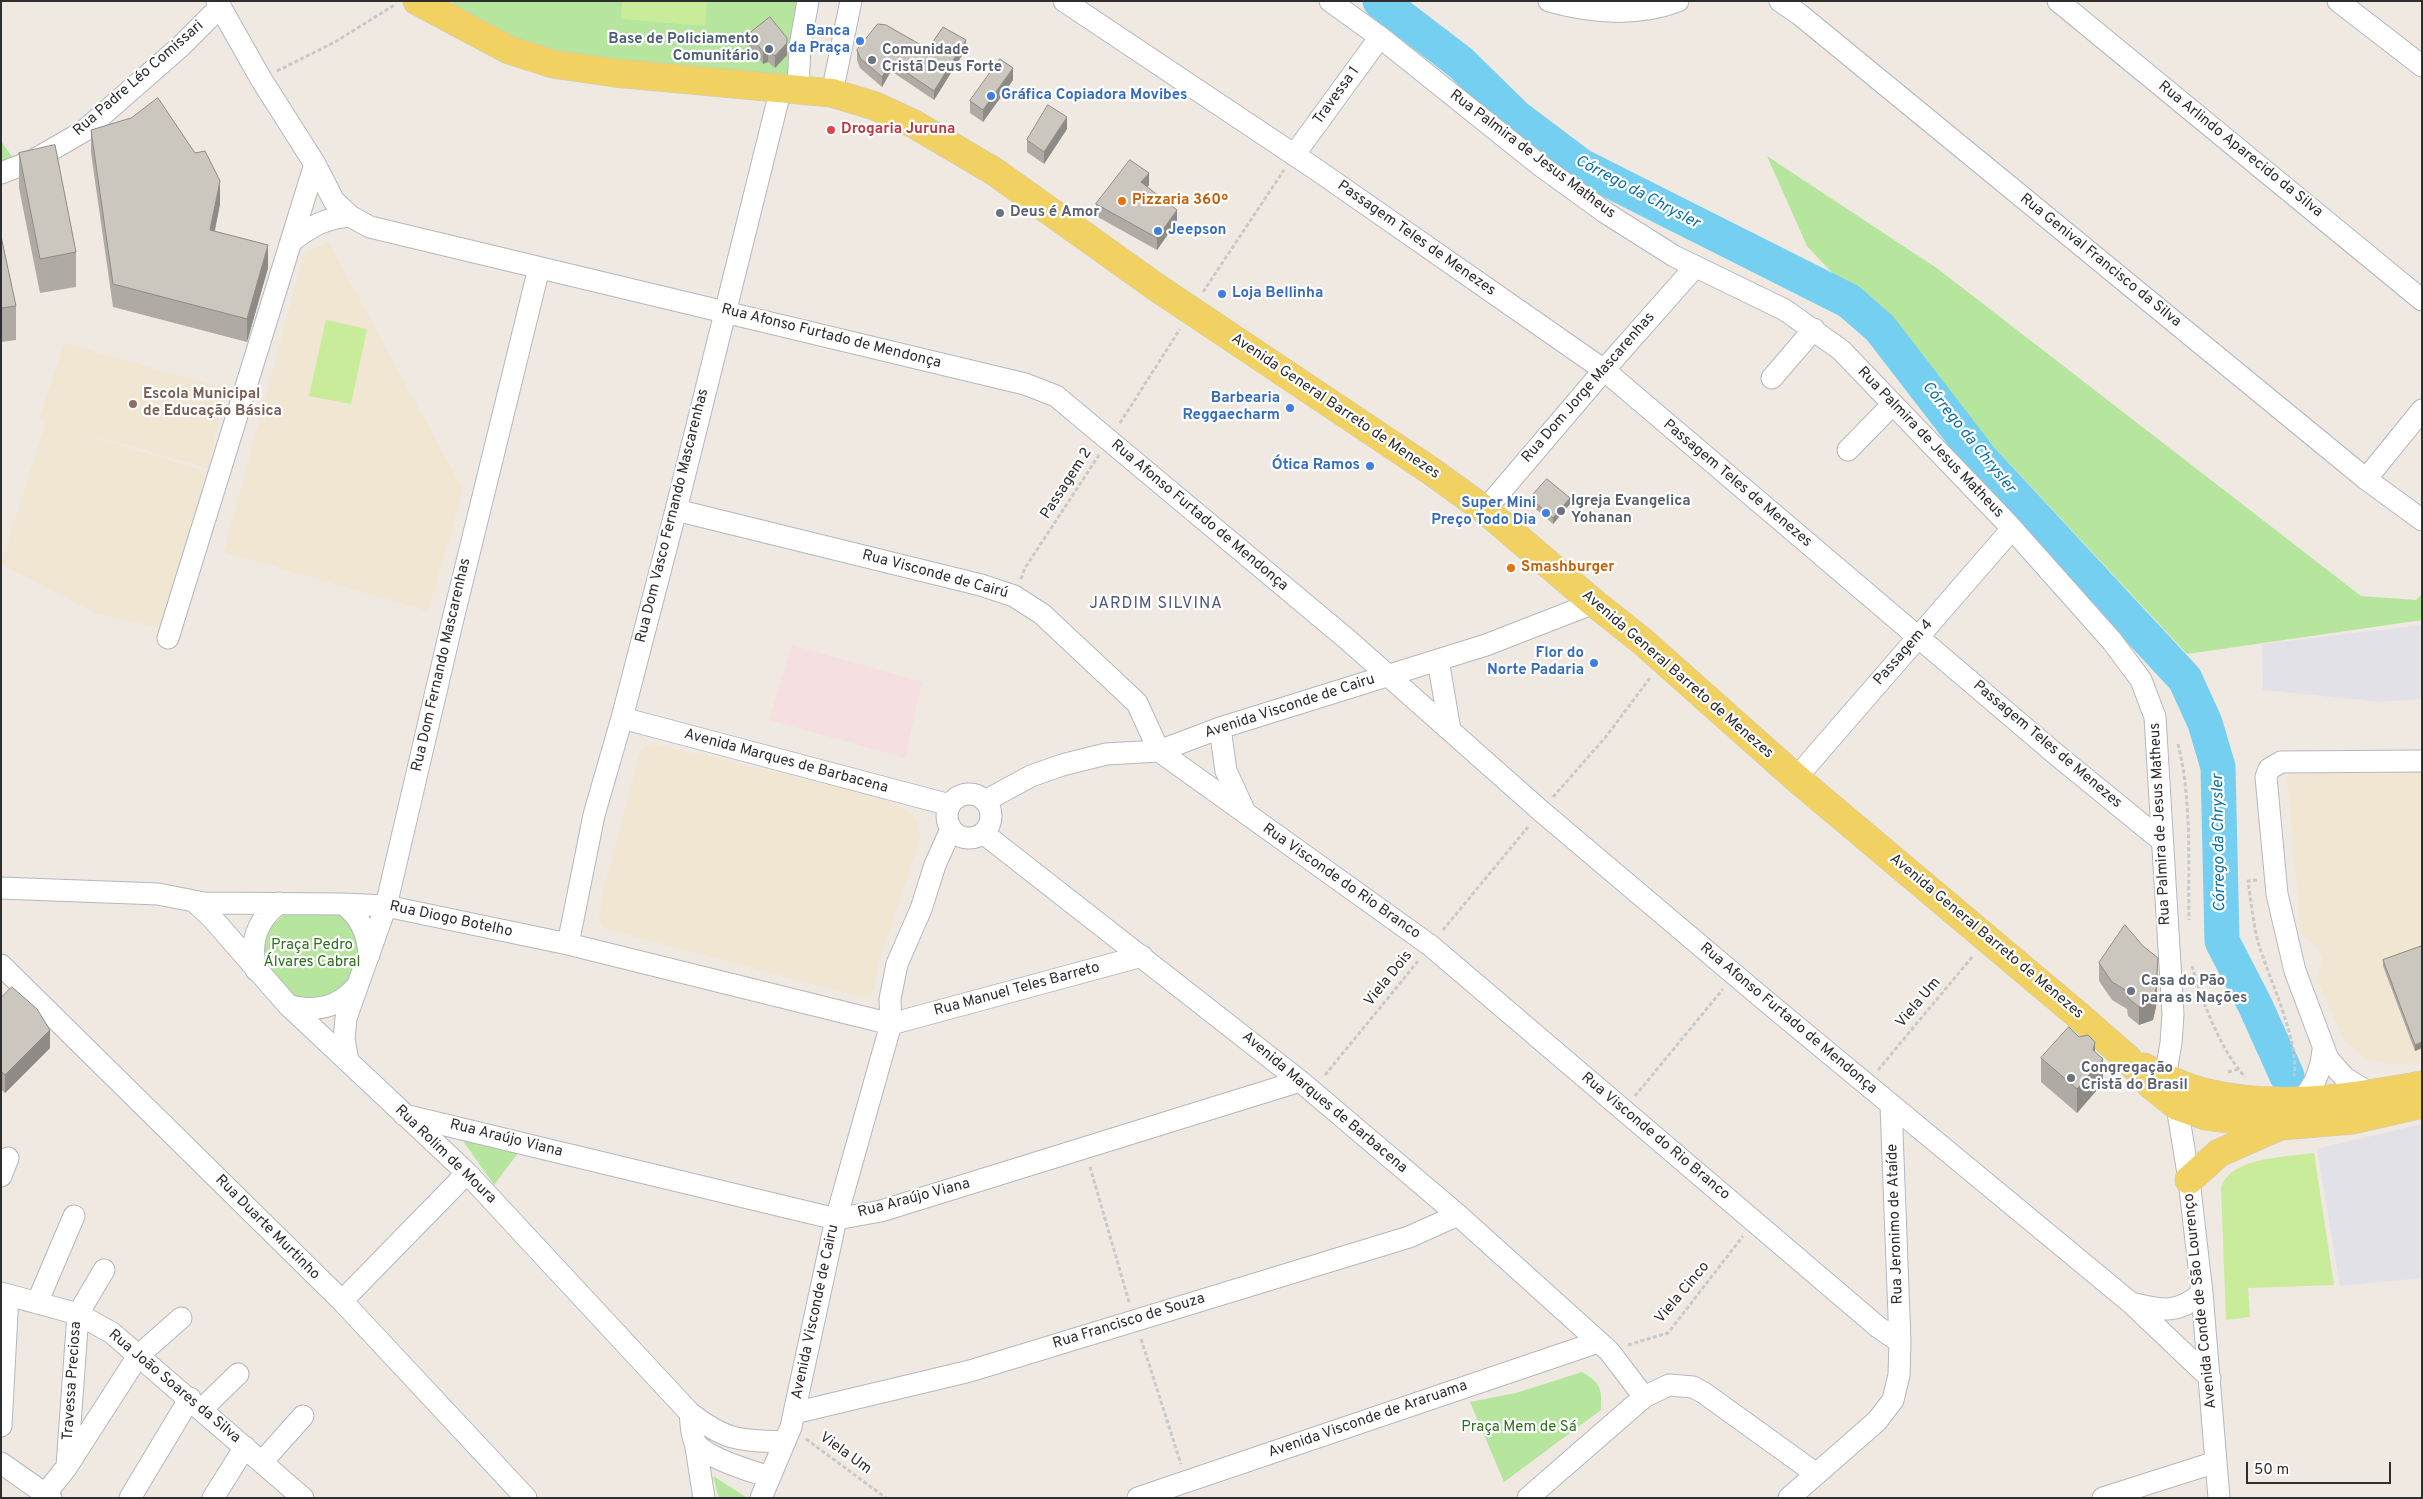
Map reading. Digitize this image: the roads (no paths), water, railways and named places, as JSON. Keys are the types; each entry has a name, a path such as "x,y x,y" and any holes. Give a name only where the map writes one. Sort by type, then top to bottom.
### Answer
{"main road":[{"name":"Avenida General Barreto de Menezes","path":"417,1 509,50 553,64 614,73 832,93 874,106 914,124 995,172 1156,288 1192,310 1432,471 1485,510 1594,603 1642,641 1662,661 1796,778 1988,938 2127,1058"},
{"path":"2127,1058 2165,1077 2205,1093 2263,1101 2296,1090 2372,1094 2422,1085"},
{"path":"2127,1058 2152,1086 2177,1106 2206,1116 2281,1126 2352,1120 2422,1104"},
{"path":"2188,1180 2219,1153 2281,1126"}],"street":[{"name":"Rua Dom Vasco Fernando Mascarenhas","path":"568,944 594,815 622,718 726,312 789,88 800,46 808,1"},
{"path":"832,93 851,1"},
{"name":"Passagem Teles de Menezes","path":"1064,1 1294,155 1604,370 2058,756 2161,840"},
{"name":"Rua Palmira de Jesus Matheus","path":"1330,1 1380,37 1549,171 1606,213 1695,267 1785,310 1841,350 2012,529 2112,641 2141,680 2155,717 2173,1014 2171,1043 2165,1077"},
{"path":"1549,1 1604,12 1639,12 1678,1"},
{"name":"Rua Genival Francisco da Silva","path":"1780,1 1799,14 2366,479 2422,520"},
{"name":"Rua Arlindo Aparecido da Silva","path":"2058,1 2422,300"},
{"path":"2338,1 2422,66"},
{"name":"Rua Afonso Furtado de Mendonça","path":"219,4 261,79 316,164 334,200 350,216 370,227 1025,384 1056,396 1387,675 1542,811 1735,975 2131,1303 2210,1378"},
{"name":"Rua Padre Léo Comissari","path":"1,173 32,161 84,131 181,46 219,4"},
{"name":"Travessa 1","path":"1294,155 1380,37"},
{"path":"168,638 316,164"},
{"path":"292,241 317,223 332,218 350,216"},
{"name":"Rua Dom Jorge Mascarenhas","path":"1485,510 1604,370 1695,267"},
{"name":"Rua Dom Fernando Mascarenhas","path":"348,1061 344,1039 345,1024 386,906 452,623 539,268"},
{"path":"1772,378 1814,329"},
{"path":"1848,450 1893,404"},
{"path":"2366,479 2422,410"},
{"name":"Rua Visconde de Cairú","path":"676,510 981,585 1014,596 1042,614 1136,702 1159,752"},
{"name":"Passagem 4","path":"1796,778 2012,529"},
{"name":"Avenida Visconde de Cairu","path":"985,801 1031,776 1062,765 1106,754 1159,752 1220,728 1486,645 1594,603"},
{"path":"1438,660 1450,730"},
{"name":"Avenida Marques de Barbacena","path":"622,718 950,805"},
{"name":"Rua Visconde do Rio Branco","path":"1220,728 1226,771 1246,815"},
{"name":"Rua Visconde do Rio Branco","path":"1159,752 1431,946 1878,1327 1900,1342"},
{"path":"2372,1094 2339,1072 2323,1050 2292,963 2285,936 2275,878 2266,786 2269,769 2274,764 2364,760 2422,761"},
{"path":"969,794 985,801 989,807 990,821 983,833 977,836 963,837 951,829 947,818 950,805 958,797 969,794"},
{"name":"Avenida Visconde de Cairu","path":"761,1498 790,1427 836,1219 891,1016 905,975 908,937 921,909 935,865 951,829"},
{"name":"Avenida Marques de Barbacena","path":"983,833 1306,1086 1458,1215 1603,1347 1644,1397"},
{"name":"Rua Diogo Botelho","path":"1,888 158,894 194,902 386,906 568,944 891,1016"},
{"name":"Rua Rolim de Moura","path":"194,902 212,918 288,1005 467,1173 690,1413 723,1435 739,1441 790,1427"},
{"path":"256,970 253,951 256,932 266,915 279,904"},
{"path":"343,904 362,924 367,939 369,955"},
{"name":"Rua Manuel Teles Barreto","path":"891,1016 1142,956"},
{"name":"Rua Duarte Murtinho","path":"1,965 342,1301 526,1498"},
{"path":"288,1005 307,1009 326,1008 344,1000 358,986"},
{"path":"2296,1090 2307,1094 2317,1078 2323,1050"},
{"path":"2165,1077 2177,1106"},
{"name":"Rua Araújo Viana","path":"404,1115 836,1219 881,1211 1306,1086"},
{"name":"Rua Jeronimo de Ataíde","path":"1891,1105 1900,1342"},
{"name":"Avenida Conde de São Lourenço","path":"2177,1106 2202,1293 2220,1498"},
{"path":"342,1301 467,1173"},
{"name":"Rua Francisco de Souza","path":"790,1427 1409,1237 1458,1215"},
{"path":"37,1303 74,1216"},
{"name":"Travessa Preciosa","path":"66,1468 78,1314 104,1270"},
{"name":"Rua Afonso Furtado de Mendonça","path":"2131,1303 2160,1310 2175,1309 2191,1302 2202,1293"},
{"path":"1,1426 4,1294"},
{"name":"Rua João Soares da Silva","path":"4,1294 78,1314 112,1333 196,1403 298,1496"},
{"path":"1,1463 46,1496 138,1356 181,1318"},
{"path":"1790,1498 1815,1473 1877,1421 1893,1400 1899,1375 1900,1342"},
{"name":"Avenida Visconde de Araruama","path":"1138,1498 1603,1347"},
{"path":"130,1498 196,1403 238,1374"},
{"path":"1528,1498 1644,1397 1669,1385 1693,1387 1815,1473"},
{"path":"690,1413 704,1498"},
{"path":"262,1462 303,1416"},
{"path":"695,1441 708,1452 735,1466 770,1477"},
{"path":"213,1498 245,1447"},
{"path":"2102,1498 2216,1462"}],"waterway":[{"name":"Córrego da Chrysler","path":"1380,1 1461,63 1516,117 1581,166 1849,301 1880,328 1981,459 2185,679 2205,723 2218,767 2222,941 2255,1005 2287,1076"}],"place":[{"name":"Banca da Praça","path":"860,41"},
{"name":"Base de Policiamento Comunitário","path":"769,49"},
{"name":"Comunidade Cristã Deus Forte","path":"872,60"},
{"name":"Gráfica Copiadora Movibes","path":"991,96"},
{"name":"Drogaria Juruna","path":"831,130"},
{"name":"Pizzaria 360º","path":"1122,201"},
{"name":"Deus é Amor","path":"1000,213"},
{"name":"Jeepson","path":"1158,231"},
{"name":"Loja Bellinha","path":"1222,294"},
{"name":"Escola Municipal de Educação Básica","path":"133,404"},
{"name":"Barbearia Reggaecharm","path":"1290,408"},
{"name":"Ótica Ramos","path":"1370,466"},
{"name":"Igreja Evangelica Yohanan","path":"1561,511"},
{"name":"Super Mini Preço Todo Dia","path":"1546,513"},
{"name":"Smashburger","path":"1511,568"},
{"name":"Flor do Norte Padaria","path":"1594,663"},
{"name":"Casa do Pão para as Nações","path":"2131,991"},
{"name":"Congregação Cristã do Brasil","path":"2071,1078"}],"district":[{"name":"JARDIM SILVINA","path":"1156,605"}],"park label":[{"name":"Praça Pedro Álvares Cabral","path":"312,954"},
{"name":"Praça Mem de Sá","path":"1519,1428"}]}
